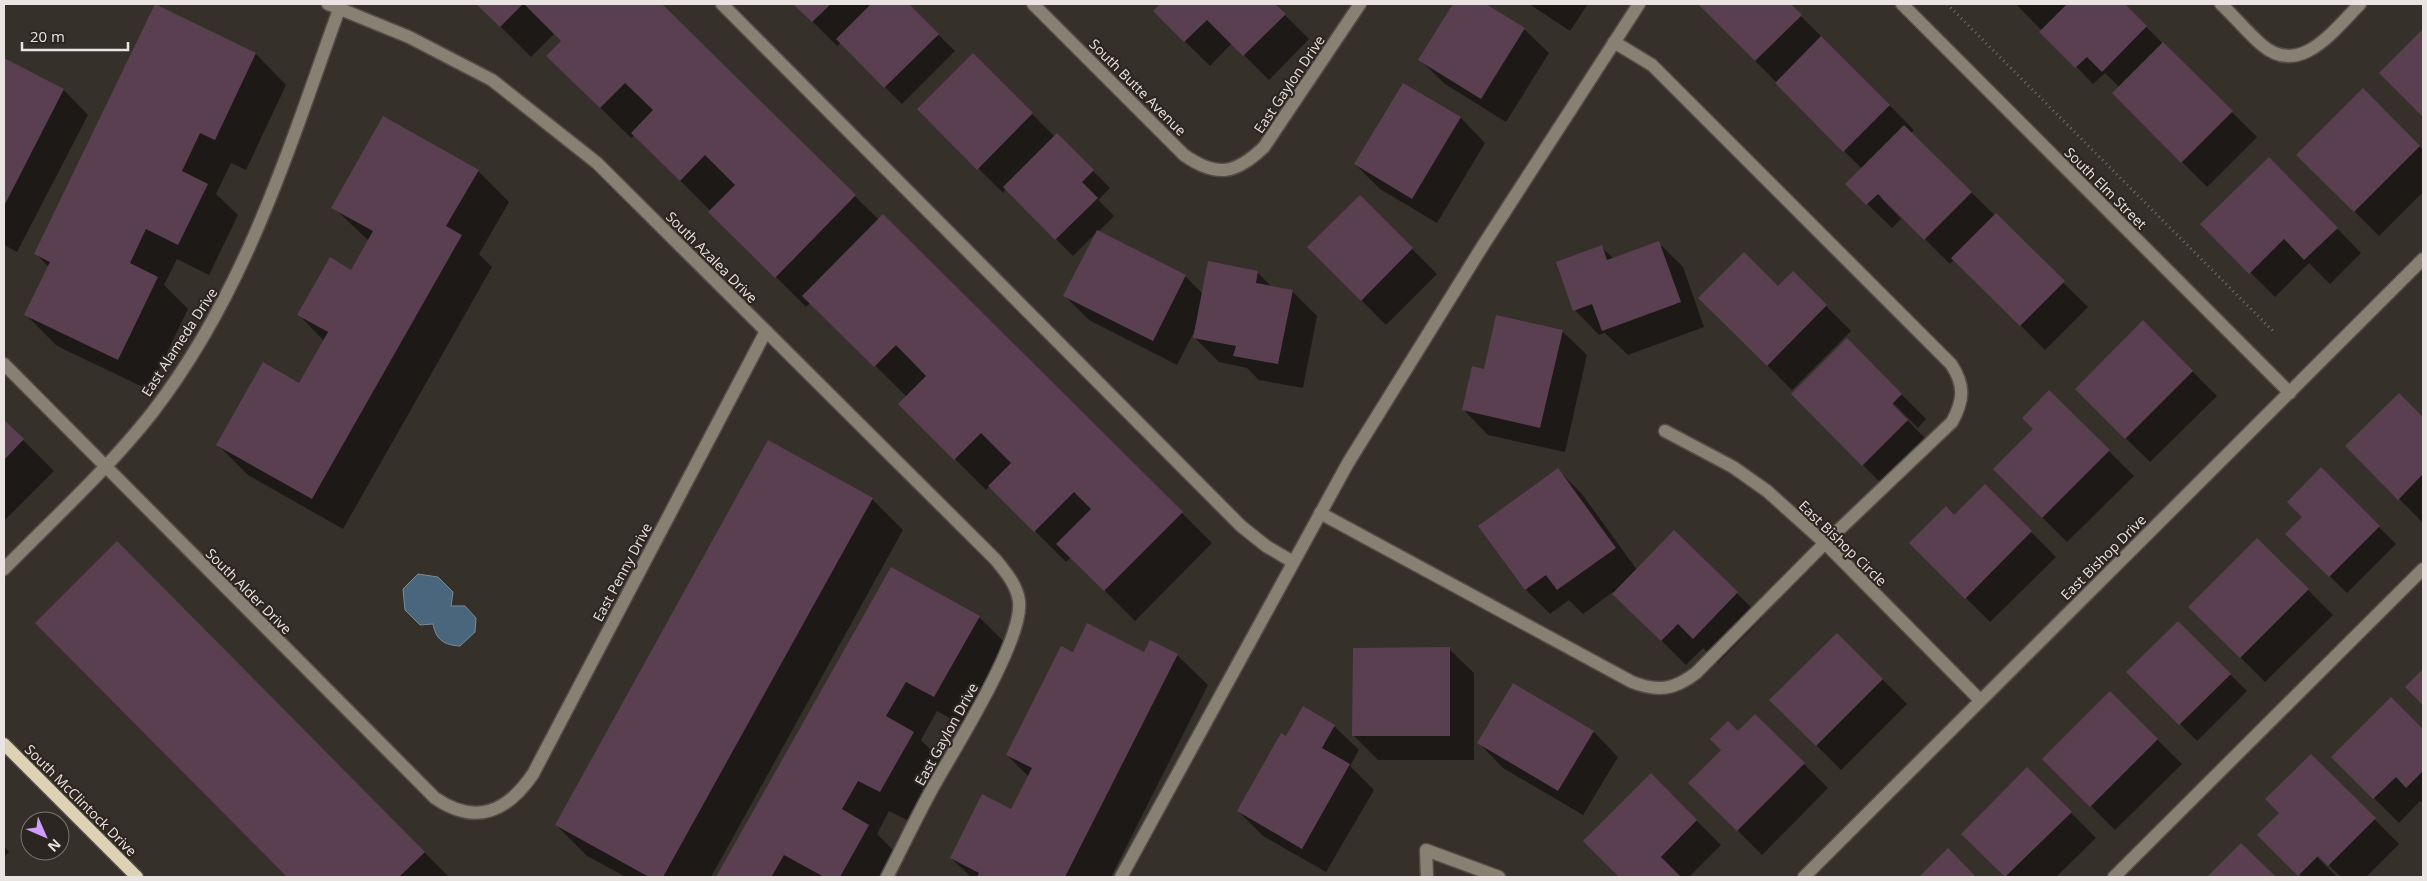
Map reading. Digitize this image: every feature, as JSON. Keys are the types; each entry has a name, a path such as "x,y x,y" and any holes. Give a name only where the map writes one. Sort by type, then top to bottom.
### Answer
{"main road":[{"name":"South McClintock Drive","path":"4,744 137,877"}],"street":[{"path":"722,4 1242,526 1266,546 1293,562"},
{"name":"South Butte Avenue","path":"1033,4 1184,155 1198,165 1215,171 1233,170"},
{"path":"1121,877 1320,513 1384,402 1639,4"},
{"name":"South Elm Street","path":"1902,4 2290,393"},
{"path":"2221,4 2262,45 2281,55 2292,57 2313,49 2360,4"},
{"name":"South Azalea Drive","path":"336,5 409,37 492,80 597,163 995,559 1010,577 1019,601"},
{"name":"East Alameda Drive","path":"4,569 104,466 151,413 203,338 225,301 264,217 336,5"},
{"name":"East Gaylon Drive","path":"1233,170 1250,161 1275,134 1354,7"},
{"path":"1320,513 1632,682 1648,688 1664,688 1683,683 1696,673 1824,543 1952,422 1959,409 1963,392 1959,376 1951,364 1652,66 1614,42"},
{"name":"East Bishop Drive","path":"1804,877 2423,259"},
{"name":"East Penny Drive","path":"488,812 508,803 533,774 766,331"},
{"name":"South Alder Drive","path":"4,364 435,798 449,808 467,814 488,812"},
{"name":"East Bishop Circle","path":"1666,432 1733,467 1767,491 1824,543 1980,700"},
{"path":"2114,877 2423,569"},
{"name":"East Gaylon Drive","path":"887,877 925,802 1005,657 1016,629 1019,601"},
{"path":"1427,877 1426,850 1499,877"}],"path":[{"path":"1947,4 2275,333"}],"water":[{"path":"418,574 438,577 453,592 451,606 465,606 476,618 475,632 460,646 445,643 436,634 433,624 420,625 405,610 403,589"}],"building":[{"path":"155,4 256,53 215,140 200,133 182,171 208,184 178,245 146,229 130,263 158,277 118,360 24,315 50,262 34,254"},
{"path":"476,4 523,4 500,27"},
{"path":"524,4 662,4 856,195 775,278 708,212 735,185 705,155 680,181 631,133 653,110 625,83 600,108 546,56 561,41"},
{"path":"793,4 831,4 812,22"},
{"path":"871,4 909,4 939,34 884,88 836,39"},
{"path":"1160,4 1275,4 1286,14 1243,56 1207,20 1184,42 1153,11"},
{"path":"1453,4 1486,4 1525,28 1481,99 1418,60"},
{"path":"1698,4 1791,4 1802,15 1755,61"},
{"path":"2067,4 2125,4 2147,26 2102,72 2087,57 2075,68 2039,32"},
{"path":"2423,29 2423,117 2379,73"},
{"path":"1821,36 1890,105 1843,152 1775,83"},
{"path":"2163,42 2233,111 2181,163 2112,93"},
{"path":"973,53 1033,113 977,170 917,109"},
{"path":"4,58 64,89 4,206"},
{"path":"1403,83 1461,117 1412,199 1354,164"},
{"path":"2363,88 2420,146 2354,212 2296,155"},
{"path":"383,116 479,170 446,226 462,235 312,499 216,445 263,362 299,383 328,332 297,315 330,257 351,270 373,231 331,208"},
{"path":"1904,125 1972,192 1924,240 1878,194 1866,205 1845,184"},
{"path":"1057,133 1094,170 1082,182 1098,198 1055,240 1003,187"},
{"path":"2269,157 2338,228 2304,260 2284,239 2249,274 2200,224"},
{"path":"1360,195 1413,248 1361,301 1307,247"},
{"path":"1996,213 2065,281 2020,326 1951,258"},
{"path":"883,214 1183,512 1104,591 1056,544 1091,509 1074,492 1034,532 988,486 1011,463 981,433 954,460 898,404 926,376 896,345 874,367 802,296"},
{"path":"1097,230 1186,275 1153,341 1063,296"},
{"path":"1659,241 1681,302 1602,331 1592,304 1573,311 1556,262 1602,245 1607,260"},
{"path":"1744,252 1778,286 1793,271 1827,305 1767,366 1698,298"},
{"path":"1208,261 1258,271 1256,283 1293,290 1278,364 1233,356 1236,346 1193,338"},
{"path":"1496,315 1563,330 1540,428 1462,410 1472,366 1484,369"},
{"path":"2143,320 2193,371 2125,439 2075,389"},
{"path":"1847,338 1902,394 1892,404 1908,420 1862,466 1791,394"},
{"path":"2049,390 2110,450 2042,518 1993,469 2033,429 2022,418"},
{"path":"2399,393 2423,417 2423,474 2398,500 2345,446"},
{"path":"4,420 24,439 4,460"},
{"path":"768,440 873,498 663,877 649,877 555,825"},
{"path":"2321,467 2380,526 2329,577 2285,534 2302,517 2287,502"},
{"path":"1558,468 1616,548 1557,590 1546,575 1525,590 1478,526"},
{"path":"1985,484 2032,531 1965,599 1909,543 1946,506 1954,515"},
{"path":"1674,530 1738,592 1693,639 1678,624 1661,641 1612,594"},
{"path":"2257,538 2309,589 2240,658 2188,607"},
{"path":"117,541 425,852 399,877 287,877 35,623"},
{"path":"891,567 980,616 934,697 906,682 886,716 914,732 880,792 858,781 842,809 869,825 840,877 824,877 784,855 772,876 775,877 716,877"},
{"path":"2178,621 2231,674 2179,725 2126,672"},
{"path":"1087,623 1144,652 1150,640 1178,654 1065,877 977,877 979,873 950,858 982,794 1011,809 1032,768 1006,755 1061,646 1073,652"},
{"path":"1837,633 1883,679 1816,746 1769,700"},
{"path":"1450,647 1450,736 1352,736 1353,648"},
{"path":"2423,669 2423,705 2405,687"},
{"path":"1513,683 1594,731 1558,791 1477,743"},
{"path":"2110,691 2158,739 2090,807 2042,759"},
{"path":"2391,697 2423,729 2423,771 2406,788 2396,777 2373,799 2331,757"},
{"path":"1303,706 1335,725 1322,748 1350,764 1302,849 1237,811 1281,733 1286,736"},
{"path":"1755,714 1805,763 1737,831 1688,783 1721,750 1710,739 1728,721 1738,731"},
{"path":"2311,754 2376,818 2328,866 2318,856 2298,876 2257,835 2279,813 2265,799"},
{"path":"2027,767 2072,812 2005,877 1961,834"},
{"path":"1651,773 1697,820 1661,857 1681,877 1619,877 1583,841"},
{"path":"2241,843 2276,877 2207,877"},
{"path":"1948,848 1976,877 1919,877"}]}
